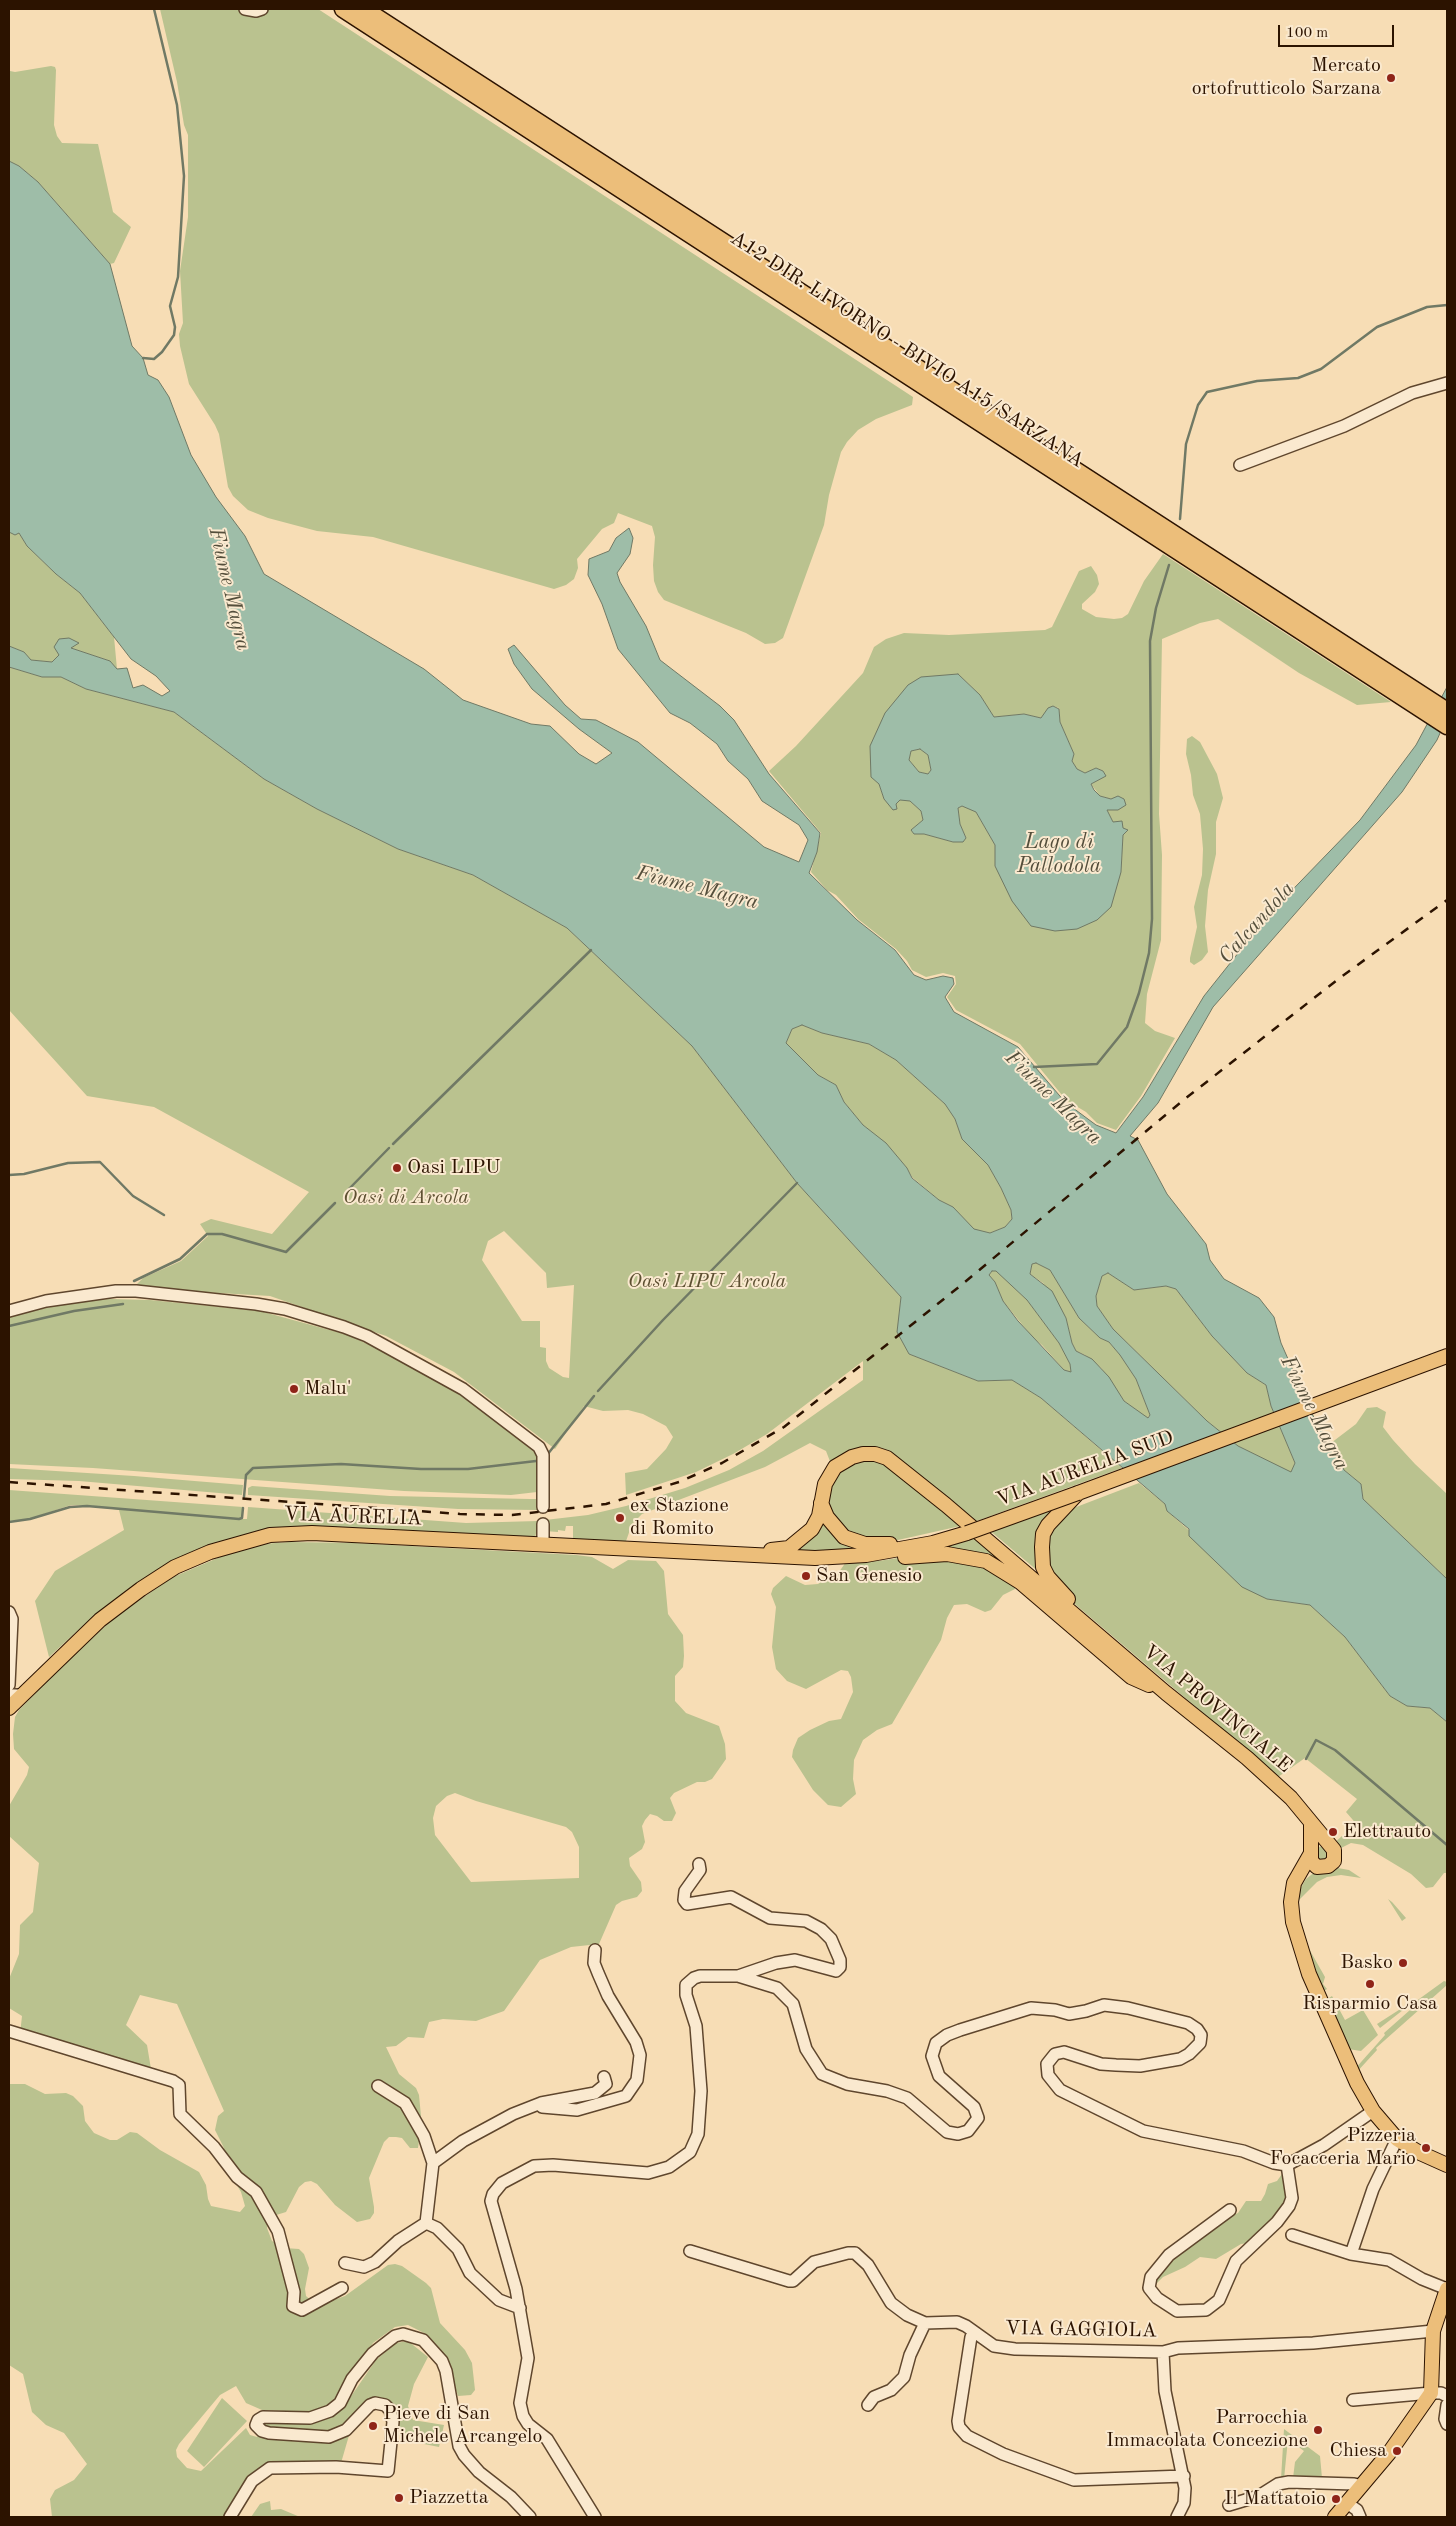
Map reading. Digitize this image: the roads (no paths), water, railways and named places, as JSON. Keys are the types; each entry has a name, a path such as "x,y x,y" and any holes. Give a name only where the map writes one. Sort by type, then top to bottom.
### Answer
{"highway":[{"name":"A12 DIR. LIVORNO - BIVIO A15/SARZANA","path":"343,9 1447,726"},
{"path":"364,9 1447,711"}],"main road":[{"name":"VIA AURELIA SUD","path":"729,1554 814,1558 866,1555 933,1543 967,1533 1078,1493 1447,1356"},
{"path":"729,1554 789,1548 812,1529 819,1516 828,1475 842,1462 864,1454 875,1454 887,1458 913,1477 1098,1630 1143,1663 1166,1693"},
{"path":"1078,1493 1057,1514 1043,1534 1043,1567 1048,1577 1062,1594 1098,1630"},
{"path":"821,1503 835,1529 854,1542 876,1544 920,1541 933,1543"},
{"name":"VIA AURELIA","path":"9,1708 15,1695 100,1620 141,1590 175,1567 235,1543 285,1533 729,1554"},
{"path":"814,1558 848,1563 926,1554 947,1554 986,1561 1020,1582 1131,1677 1166,1693"},
{"name":"VIA PROVINCIALE","path":"1166,1693 1247,1758 1298,1805 1330,1844"},
{"path":"1311,1823 1313,1857 1325,1868 1334,1861 1335,1853 1330,1844 1322,1842 1313,1857 1296,1875 1292,1894 1293,1922 1310,1974 1357,2083 1373,2110 1396,2139 1418,2152 1447,2165"},
{"path":"1335,2517 1362,2486 1416,2416 1431,2393 1433,2332 1447,2289"}],"street":[{"path":"245,9 256,11 262,9"},
{"path":"1240,465 1316,438 1412,393 1447,383"},
{"path":"9,1311 46,1301 116,1291 256,1304 285,1309 367,1336 463,1389 497,1413 539,1447 543,1459 543,1507"},
{"path":"543,1524 543,1545"},
{"path":"9,1612 12,1618 9,1685"},
{"path":"699,1864 700,1870 685,1891 684,1900 687,1904 732,1897 770,1918 806,1922 820,1929 831,1939 840,1960 840,1967 836,1971 795,1960 776,1963 738,1976"},
{"path":"533,2106 576,2110 626,2096 637,2080 640,2055 636,2042 608,1996 594,1963 595,1950"},
{"path":"595,2517 546,2439 528,2424 523,2416 520,2403 528,2366 520,2308 514,2279 490,2202 497,2188 520,2172 542,2164 648,2173 669,2167 690,2152 698,2134 701,2091 696,2026 686,1995 686,1985 700,1976 738,1976 777,1988 786,1995 795,2009 806,2049 822,2074 846,2084 898,2094 907,2098 947,2132 958,2134 968,2131 978,2118 974,2107 943,2082 934,2068 932,2056 934,2048 947,2035 1031,2008 1069,2014 1104,2005 1128,2008 1188,2023 1200,2032 1200,2043 1189,2054 1180,2059 1140,2066 1116,2065 1101,2064 1064,2052 1051,2058 1047,2064 1048,2075 1060,2090 1143,2131 1243,2151 1274,2163 1286,2165 1324,2145 1373,2110"},
{"path":"9,2031 173,2081 179,2085 180,2114 214,2147 237,2178 256,2192 278,2231 294,2292 293,2306 302,2310 342,2288"},
{"path":"433,2163 463,2141 533,2106 595,2092 606,2084 604,2077"},
{"path":"378,2086 405,2104 424,2136 433,2163 426,2223"},
{"path":"1350,2254 1376,2182 1396,2139"},
{"path":"1230,2210 1169,2255 1151,2276 1149,2288 1157,2298 1176,2311 1206,2310 1219,2300 1236,2261 1277,2222 1289,2206 1292,2198 1286,2165"},
{"path":"426,2223 437,2228 458,2249 470,2274 499,2300 520,2308"},
{"path":"345,2263 364,2267 375,2262 398,2241 426,2223"},
{"path":"1292,2235 1350,2254 1388,2260 1422,2279 1447,2289"},
{"name":"VIA GAGGIOLA","path":"690,2251 789,2281 792,2281 814,2262 848,2253 855,2253 868,2265 891,2303 907,2315 925,2323 957,2322 994,2346 1014,2349 1163,2352 1178,2348 1313,2343 1433,2332"},
{"path":"868,2405 874,2397 890,2390 904,2377 910,2355 925,2323"},
{"path":"976,2333 971,2337 958,2421 959,2427 967,2436 1003,2454 1074,2480 1184,2476"},
{"path":"230,2517 252,2481 270,2468 349,2468 385,2472 389,2469 393,2422 390,2410 385,2405 374,2403 370,2405 346,2430 329,2437 269,2433 258,2428 258,2420 271,2416 310,2418 330,2411 340,2402 352,2379 373,2352 395,2336 410,2334 423,2340 433,2350 446,2371 459,2446 464,2455 479,2472 511,2497 530,2517"},
{"path":"1163,2352 1165,2391 1184,2476 1184,2503 1177,2517"},
{"path":"1353,2400 1431,2393 1441,2393 1447,2396"},
{"path":"1447,2404 1445,2419 1447,2424"},
{"path":"1229,2505 1259,2496 1278,2484 1289,2482 1354,2484 1362,2486"},
{"path":"1347,2503 1357,2510 1360,2517"}],"water":[{"name":"Fiume Magra","path":"9,161 19,166 38,182 110,264 132,346 143,358 148,375 158,380 169,397 191,455 216,497 245,536 264,574 424,669 463,700 531,724 550,726 579,754 596,764 612,753 579,729 532,689 514,664 508,649 514,645 565,705 581,719 596,720 638,742 764,847 799,862 808,840 799,825 762,801 748,779 728,761 717,744 690,723 670,713 618,649 602,604 588,575 589,559 609,551 616,538 629,528 633,538 630,554 617,573 620,582 646,626 660,660 720,706 734,720 769,774 820,833 817,852 809,873 857,920 895,950 914,975 926,980 943,976 953,978 954,984 945,997 954,1012 1018,1047 1065,1102 1096,1125 1116,1133 1143,1097 1204,996 1270,913 1360,820 1416,745 1447,687 1447,717 1437,740 1402,792 1213,1007 1158,1103 1130,1136 1138,1140 1167,1194 1206,1244 1210,1260 1224,1279 1259,1298 1274,1317 1281,1343 1315,1420 1331,1443 1344,1470 1361,1484 1363,1499 1447,1579 1447,1722 1430,1708 1407,1706 1390,1696 1345,1637 1310,1605 1267,1599 1242,1587 1189,1536 1189,1529 1167,1511 1165,1504 1041,1398 1012,1380 978,1381 909,1354 897,1332 901,1297 797,1183 692,1046 567,928 473,875 398,849 317,809 264,779 174,712 86,689 61,677 42,677 9,667 9,646 24,652 31,660 52,662 59,655 54,647 59,639 69,638 79,643 71,648 110,661 117,669 127,668 133,688 143,685 162,696 170,691 156,676 131,659 80,593 56,574 27,546 19,533 15,535 9,532","holes":["802,1025 822,1033 869,1044 896,1060 945,1104 955,1119 962,1139 988,1165 1001,1188 1011,1210 1012,1219 1005,1227 990,1233 974,1229 953,1207 939,1200 912,1178 907,1168 886,1143 863,1125 844,1102 836,1085 818,1075 786,1043 792,1029","1036,1263 1050,1270 1079,1318 1100,1338 1109,1342 1120,1355 1136,1379 1150,1415 1148,1418 1124,1401 1109,1377 1092,1359 1076,1351 1072,1343 1066,1318 1052,1291 1030,1274 1032,1264","992,1271 996,1271 1027,1300 1059,1343 1070,1364 1071,1372 1064,1370 1018,1321 1003,1301 995,1282 989,1275","1108,1273 1134,1290 1166,1286 1176,1289 1212,1336 1247,1373 1266,1385 1271,1406 1295,1463 1291,1472 1238,1446 1207,1421 1113,1329 1097,1306 1096,1296 1102,1276"]},
{"name":"Lago di Pallodola","path":"958,674 980,695 994,717 1024,714 1041,718 1048,708 1053,706 1059,709 1060,722 1074,754 1072,761 1077,769 1085,773 1096,768 1103,771 1106,776 1091,784 1094,790 1100,796 1111,799 1118,796 1124,799 1126,805 1118,810 1107,810 1113,822 1122,821 1123,828 1128,830 1123,835 1121,872 1111,907 1097,920 1077,929 1055,931 1031,926 1012,901 995,866 995,845 976,812 962,806 958,808 960,824 966,838 963,842 953,842 924,834 914,834 911,830 923,820 921,811 910,801 900,800 896,804 897,809 893,810 884,799 879,784 871,777 870,746 885,713 908,685 921,677","holes":["920,749 928,755 931,770 928,774 919,772 909,760 911,751"]}],"waterway":[{"path":"143,358 154,359 162,352 174,335 175,327 170,306 178,277 184,176 177,105 154,9"},
{"path":"1180,519 1186,444 1198,405 1207,392 1257,381 1298,378 1321,369 1377,327 1427,307 1447,305"},
{"name":"Fiume Magra","path":"1034,1067 1097,1064 1127,1027 1139,993 1149,953 1152,919 1150,641 1156,608 1169,565"},
{"path":"393,1144 591,950"},
{"path":"347,1191 389,1148"},
{"path":"9,1175 24,1174 68,1163 100,1162 133,1196 164,1215"},
{"path":"598,1391 663,1320 797,1183"},
{"path":"134,1281 180,1259 207,1234 222,1234 286,1252 335,1203"},
{"path":"9,1326 74,1311 123,1304"},
{"path":"547,1455 594,1396"},
{"path":"244,1497 246,1475 253,1468 341,1464 421,1469 468,1469 536,1461"},
{"path":"9,1522 30,1519 70,1507 87,1506 239,1519 242,1518 243,1508"},
{"path":"1306,1759 1316,1740 1335,1750 1447,1845"}],"railway":[{"path":"9,1482 460,1514 512,1515 606,1504 679,1482 722,1463 784,1427 960,1286 1186,1098 1341,977 1447,900"}],"place":[{"name":"Mercato ortofrutticolo Sarzana","path":"1391,78"},
{"name":"Oasi LIPU","path":"397,1168"},
{"name":"Malu'","path":"294,1389"},
{"name":"ex Stazione di Romito","path":"620,1518"},
{"name":"San Genesio","path":"806,1576"},
{"name":"Elettrauto","path":"1333,1832"},
{"name":"Basko","path":"1403,1963"},
{"name":"Risparmio Casa","path":"1370,1984"},
{"name":"Pizzeria Focacceria Mario","path":"1426,2148"},
{"name":"Pieve di San Michele Arcangelo","path":"373,2426"},
{"name":"Parrocchia Immacolata Concezione","path":"1318,2430"},
{"name":"Chiesa","path":"1397,2451"},
{"name":"Piazzetta","path":"399,2498"},
{"name":"Il Mattatoio","path":"1336,2499"}],"water label":[{"name":"Calcandola","path":"1257,923"}],"park label":[{"name":"Oasi di Arcola","path":"406,1198"},
{"name":"Oasi LIPU Arcola","path":"707,1282"}]}
